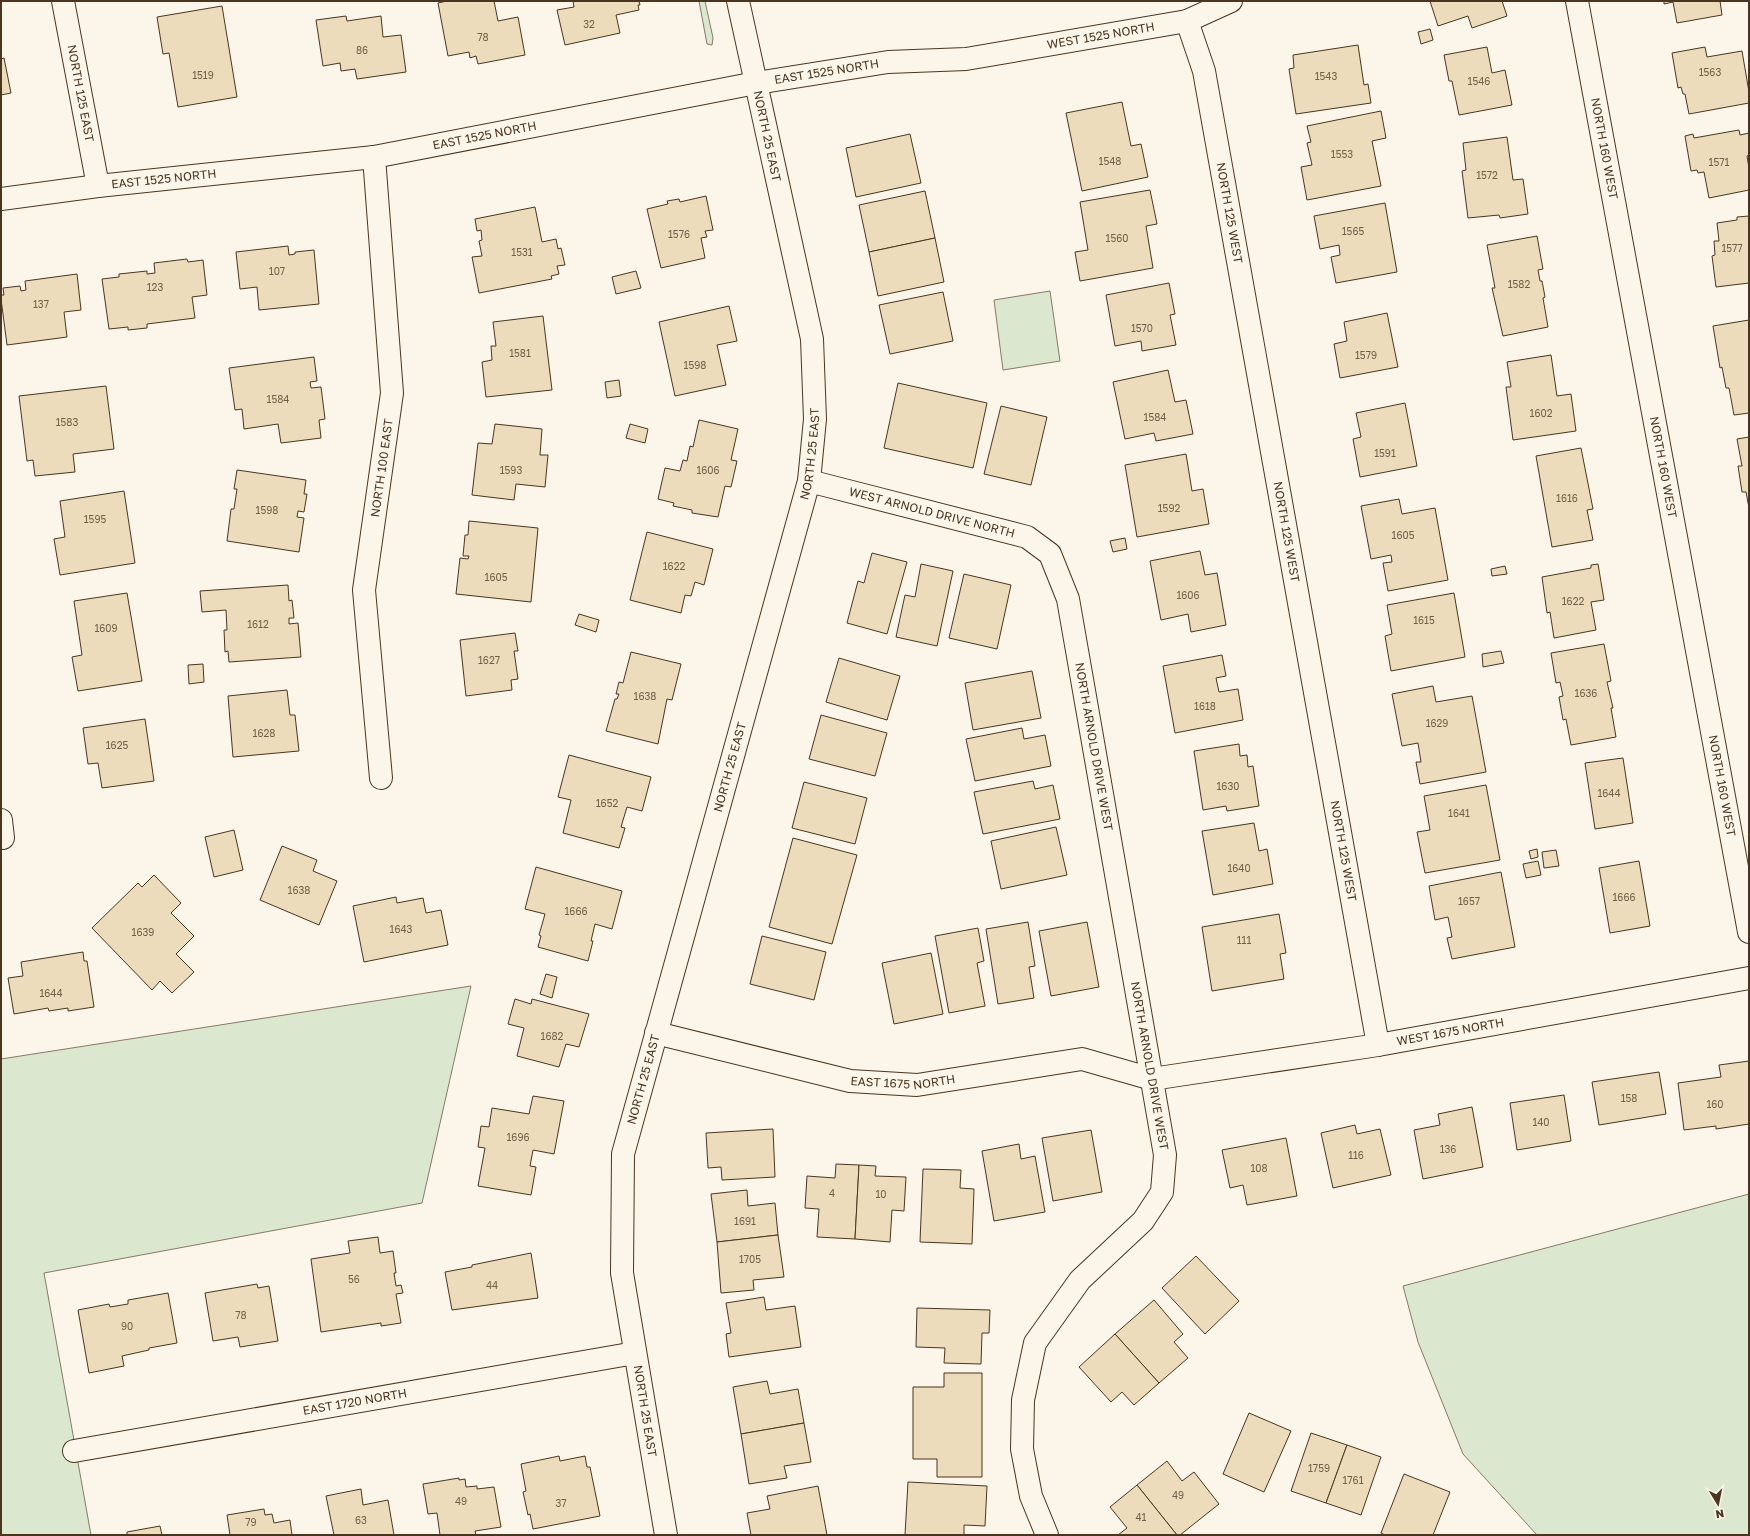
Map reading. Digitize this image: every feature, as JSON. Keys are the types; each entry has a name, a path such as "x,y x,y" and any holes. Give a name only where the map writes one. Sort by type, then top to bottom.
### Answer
{"street":[{"name":"NORTH 125 EAST","path":"63,1 98,186"},
{"name":"NORTH 25 EAST","path":"666,1535 622,1273 623,1154 809,481 815,419 812,339 738,1"},
{"name":"WEST 1525 NORTH","path":"966,59 1187,22 1231,1"},
{"name":"NORTH 160 WEST","path":"1577,1 1749,932"},
{"name":"NORTH 125 WEST","path":"1187,22 1204,71 1378,1045"},
{"name":"EAST 1525 NORTH","path":"1,199 98,186 374,157 756,84 888,62 966,59"},
{"name":"NORTH 100 EAST","path":"374,157 392,394 364,590 381,778"},
{"name":"WEST ARNOLD DRIVE NORTH","path":"809,481 1027,537 1050,554"},
{"name":"NORTH ARNOLD DRIVE WEST","path":"1047,1535 1031,1496 1022,1449 1023,1400 1036,1343 1080,1280 1143,1221 1162,1192 1165,1155 1068,599 1050,554"},
{"name":"WEST 1675 NORTH","path":"1152,1079 1378,1045 1749,978"},
{"name":"EAST 1675 NORTH","path":"656,1033 850,1081 917,1085 1082,1059 1152,1079"},
{"name":"EAST 1720 NORTH","path":"74,1451 635,1353"}],"green space":[{"path":"699,1 705,1 713,38 712,45 707,44"},
{"path":"1050,291 1060,361 1003,370 994,300"},
{"path":"471,986 422,1203 44,1273 91,1535 1,1535 1,1059"},
{"path":"1749,1194 1749,1535 1537,1535 1463,1454 1418,1342 1403,1286"}],"building":[{"path":"447,1 494,1 498,21 518,17 525,55 478,64 476,56 470,58 469,52 448,56 438,3"},
{"path":"573,1 639,1 640,5 638,5 639,10 616,15 620,33 565,45 557,10 574,7"},
{"path":"1430,1 1502,1 1507,16 1472,28 1468,16 1438,26"},
{"path":"1664,1 1720,1 1722,15 1677,23 1673,2 1664,4"},
{"path":"222,6 237,97 178,107 169,53 163,54 157,17"},
{"path":"346,16 347,21 381,16 383,37 401,35 406,72 357,79 355,69 341,71 340,63 323,66 316,20"},
{"path":"1430,29 1433,40 1421,44 1418,32"},
{"path":"1358,45 1364,85 1368,84 1371,103 1296,114 1289,69 1294,68 1293,55"},
{"path":"1487,47 1492,73 1505,70 1512,105 1459,115 1452,81 1449,81 1444,55"},
{"path":"1705,47 1707,57 1742,51 1749,92 1749,103 1689,114 1685,94 1683,94 1681,87 1678,88 1672,53"},
{"path":"4,58 11,93 1,95 1,59"},
{"path":"1122,102 1131,146 1141,144 1148,177 1082,191 1066,113"},
{"path":"1381,111 1386,138 1372,141 1381,186 1307,200 1301,167 1312,165 1307,143 1311,142 1307,126"},
{"path":"1739,130 1740,135 1749,133 1749,155 1747,156 1749,168 1749,190 1709,198 1704,172 1698,173 1697,170 1691,171 1685,136 1693,134 1694,138"},
{"path":"910,134 921,183 856,197 846,148"},
{"path":"1507,137 1513,180 1523,179 1528,214 1500,218 1499,215 1468,218 1462,171 1466,170 1463,143"},
{"path":"1150,190 1157,224 1146,226 1153,268 1080,281 1075,252 1088,250 1080,202"},
{"path":"925,191 935,238 869,252 859,205"},
{"path":"706,196 713,230 705,231 707,237 701,238 705,258 661,268 647,209 668,204 667,201 679,199 680,202"},
{"path":"1385,203 1397,272 1336,283 1331,257 1340,255 1339,245 1320,249 1314,216"},
{"path":"535,207 542,242 556,239 558,249 561,248 565,265 557,266 559,274 551,276 552,279 479,293 472,257 482,256 479,241 482,240 481,230 477,231 475,219"},
{"path":"1749,216 1749,283 1716,287 1712,256 1715,255 1714,241 1719,241 1717,223 1737,220 1737,217"},
{"path":"1537,236 1543,269 1538,270 1545,297 1543,298 1548,327 1503,336 1492,288 1495,288 1487,245"},
{"path":"935,238 944,282 878,296 869,252"},
{"path":"288,246 289,255 295,254 295,252 314,250 319,304 259,310 257,287 240,289 236,252"},
{"path":"187,259 188,262 203,260 207,295 192,297 195,318 147,324 147,328 128,330 128,327 109,329 102,279 119,277 119,274 147,271 147,274 155,273 154,263"},
{"path":"636,271 641,288 616,294 612,277"},
{"path":"77,274 81,310 64,312 67,337 7,345 1,299 1,295 4,295 3,288 20,286 21,291 26,290 25,281"},
{"path":"1169,283 1175,314 1170,315 1176,345 1142,351 1141,341 1115,346 1106,295"},
{"path":"943,292 953,341 890,354 879,305"},
{"path":"729,306 737,341 717,345 726,385 675,396 659,322"},
{"path":"1387,313 1398,367 1340,378 1334,344 1347,341 1344,322"},
{"path":"543,316 552,390 486,397 482,362 492,360 491,346 496,346 493,322"},
{"path":"1749,320 1749,413 1734,415 1729,388 1726,388 1722,367 1720,368 1713,326"},
{"path":"1551,355 1557,396 1571,394 1576,431 1513,440 1506,387 1511,387 1507,362"},
{"path":"314,357 317,381 310,382 311,388 321,387 325,419 319,420 321,438 281,443 278,424 244,429 242,409 235,410 229,368"},
{"path":"1168,370 1175,402 1186,400 1193,434 1156,441 1154,433 1125,439 1113,382"},
{"path":"619,380 621,396 607,398 605,382"},
{"path":"898,383 987,403 973,468 884,448"},
{"path":"106,386 114,449 73,454 75,472 35,476 33,460 27,461 19,396"},
{"path":"1405,403 1417,466 1360,477 1353,439 1361,437 1356,413"},
{"path":"1001,406 1047,417 1031,485 984,474"},
{"path":"699,420 738,429 731,460 737,461 731,487 725,486 718,517 692,513 692,510 673,506 674,503 658,499 665,468 680,471 683,460 687,461 690,446 693,447"},
{"path":"495,424 542,429 540,455 548,455 545,487 516,484 514,500 472,495 478,443 492,444"},
{"path":"630,424 648,429 645,443 626,438"},
{"path":"1749,437 1749,508 1746,492 1742,492 1738,466 1742,466 1737,439"},
{"path":"1581,448 1593,509 1587,510 1593,540 1552,547 1536,456"},
{"path":"1186,454 1192,491 1203,489 1209,524 1137,537 1125,465"},
{"path":"237,470 306,480 304,494 307,494 304,512 298,511 297,517 304,518 299,552 227,541 231,509 234,509 237,489 234,489"},
{"path":"124,491 135,563 60,575 54,539 65,537 60,501"},
{"path":"1399,499 1402,514 1435,508 1448,580 1388,591 1383,563 1392,562 1391,555 1371,559 1361,506"},
{"path":"469,521 538,528 531,602 456,594 460,558 468,559 469,556 463,556 465,535 468,535"},
{"path":"647,532 713,549 704,585 695,582 691,596 685,595 681,613 630,600"},
{"path":"1125,538 1127,549 1113,552 1110,541"},
{"path":"1200,551 1205,575 1217,573 1226,625 1191,632 1188,614 1161,620 1150,561"},
{"path":"872,553 907,562 887,634 847,623 858,581 864,583"},
{"path":"921,564 953,571 937,646 896,637 905,595 915,597"},
{"path":"1598,564 1604,600 1591,602 1596,630 1554,638 1550,612 1547,613 1542,577 1591,568 1591,565"},
{"path":"1505,566 1507,574 1492,576 1491,569"},
{"path":"964,574 1011,585 997,649 949,638"},
{"path":"288,585 289,601 292,600 294,618 289,618 289,624 298,623 301,657 229,662 228,651 225,652 224,630 227,630 226,610 202,612 200,591"},
{"path":"127,593 142,681 78,691 72,657 82,655 74,601"},
{"path":"1454,593 1465,657 1391,671 1385,636 1392,634 1387,605"},
{"path":"579,614 599,620 596,632 575,625"},
{"path":"515,633 518,651 514,651 518,679 511,680 512,690 466,696 460,640"},
{"path":"1604,644 1611,681 1607,682 1613,708 1611,708 1616,737 1571,745 1566,719 1563,720 1559,697 1563,696 1560,682 1556,683 1551,653"},
{"path":"1501,651 1504,663 1483,667 1482,654"},
{"path":"631,652 681,664 672,700 667,699 658,744 606,731 615,699 617,699 619,694 616,694 619,682 623,683"},
{"path":"1222,655 1226,676 1216,678 1219,692 1238,689 1243,720 1175,733 1163,666"},
{"path":"839,658 900,676 887,720 826,702"},
{"path":"203,664 204,682 189,684 188,665"},
{"path":"1032,671 1041,718 973,730 965,683"},
{"path":"1433,686 1436,702 1472,696 1486,772 1420,784 1416,762 1421,762 1418,743 1402,746 1392,694"},
{"path":"287,690 290,715 295,715 299,751 233,757 228,696"},
{"path":"821,715 887,733 875,776 809,759"},
{"path":"145,719 154,781 102,788 98,763 88,764 83,728"},
{"path":"1022,728 1024,739 1045,735 1051,766 975,781 966,739"},
{"path":"1239,744 1240,756 1247,755 1248,767 1253,766 1259,806 1227,811 1226,806 1203,810 1194,751"},
{"path":"569,755 651,777 642,811 627,807 621,827 625,828 619,848 563,833 571,800 558,797"},
{"path":"1623,758 1633,823 1595,829 1585,763"},
{"path":"1033,781 1035,789 1053,785 1060,819 983,834 974,792"},
{"path":"804,782 867,798 855,844 792,828"},
{"path":"1486,785 1500,860 1425,873 1417,832 1430,830 1424,796"},
{"path":"1254,823 1259,851 1267,849 1273,884 1213,895 1202,831"},
{"path":"1056,827 1067,875 1001,889 991,841"},
{"path":"234,830 243,870 214,877 205,837"},
{"path":"793,838 857,855 832,944 769,927"},
{"path":"282,846 317,860 313,871 337,881 319,925 260,900"},
{"path":"1537,849 1538,857 1531,859 1529,851"},
{"path":"1556,850 1559,866 1544,868 1542,852"},
{"path":"1538,861 1541,875 1526,878 1523,864"},
{"path":"1639,861 1650,926 1610,933 1599,868"},
{"path":"536,867 622,891 612,929 595,924 588,961 538,947 541,936 539,935 545,914 525,909"},
{"path":"1501,872 1515,947 1452,959 1447,938 1452,937 1448,917 1435,920 1429,886"},
{"path":"154,875 181,903 171,913 194,936 176,954 194,972 172,993 160,981 152,990 92,928 138,883 142,887"},
{"path":"396,897 397,903 423,898 426,913 441,910 448,945 364,962 353,906"},
{"path":"1279,914 1286,953 1280,954 1284,979 1212,991 1202,927"},
{"path":"1028,922 1035,966 1029,967 1034,998 998,1004 986,929"},
{"path":"1087,922 1099,987 1051,996 1039,931"},
{"path":"978,928 984,961 977,963 985,1006 949,1013 935,936"},
{"path":"762,936 826,952 814,1000 750,984"},
{"path":"83,952 84,961 87,961 94,1007 68,1011 68,1008 49,1011 48,1008 14,1014 8,978 23,976 21,962"},
{"path":"931,953 943,1014 894,1024 882,963"},
{"path":"546,974 557,977 552,998 540,994"},
{"path":"515,999 531,1004 532,999 589,1014 579,1047 566,1044 559,1067 517,1056 524,1028 508,1024"},
{"path":"1749,1061 1749,1124 1716,1129 1716,1126 1684,1130 1678,1083 1721,1077 1719,1065"},
{"path":"1659,1072 1666,1114 1599,1125 1592,1082"},
{"path":"1564,1095 1571,1141 1517,1150 1510,1103"},
{"path":"533,1096 564,1101 554,1154 533,1150 530,1166 536,1167 531,1195 478,1186 485,1148 478,1147 481,1126 489,1127 492,1108 529,1114"},
{"path":"1472,1107 1483,1167 1423,1179 1414,1130 1440,1125 1438,1114"},
{"path":"1355,1125 1357,1134 1380,1129 1391,1175 1333,1188 1321,1133"},
{"path":"773,1129 775,1177 722,1180 721,1167 708,1168 706,1133"},
{"path":"1091,1130 1102,1192 1053,1201 1042,1138"},
{"path":"1286,1138 1297,1196 1247,1205 1243,1185 1230,1188 1222,1150"},
{"path":"1019,1144 1021,1159 1035,1156 1045,1212 994,1221 982,1151"},
{"path":"836,1164 859,1165 855,1239 817,1237 819,1209 805,1208 807,1176 835,1178"},
{"path":"859,1165 876,1166 875,1176 906,1177 904,1211 892,1210 890,1242 855,1239"},
{"path":"923,1169 961,1170 960,1188 974,1189 972,1244 920,1242"},
{"path":"747,1190 748,1206 775,1203 778,1235 717,1242 711,1194"},
{"path":"778,1235 784,1277 753,1280 754,1290 721,1293 717,1242"},
{"path":"378,1237 380,1253 393,1251 396,1286 401,1285 403,1293 396,1294 401,1323 381,1326 381,1323 321,1332 311,1259 350,1253 348,1241"},
{"path":"531,1253 538,1298 452,1310 445,1272"},
{"path":"1196,1256 1239,1301 1205,1334 1162,1288"},
{"path":"257,1284 258,1288 269,1286 278,1341 240,1347 238,1337 213,1341 205,1293"},
{"path":"168,1293 177,1343 149,1348 149,1350 122,1356 124,1366 89,1373 78,1310 109,1304 110,1307 128,1304 128,1300"},
{"path":"764,1297 766,1310 795,1306 801,1347 729,1357 726,1334 731,1333 726,1303"},
{"path":"1154,1300 1183,1334 1174,1342 1188,1358 1159,1383 1115,1334"},
{"path":"917,1308 990,1310 989,1333 982,1333 981,1364 944,1363 945,1348 916,1347"},
{"path":"1115,1334 1159,1383 1134,1405 1122,1392 1111,1402 1079,1367"},
{"path":"944,1373 982,1373 982,1477 937,1477 937,1459 913,1459 913,1387 944,1387"},
{"path":"767,1381 770,1394 798,1389 804,1423 741,1434 733,1387"},
{"path":"1249,1413 1291,1431 1264,1492 1223,1474"},
{"path":"804,1423 811,1462 784,1466 787,1478 749,1484 741,1434"},
{"path":"1311,1433 1347,1445 1326,1503 1291,1491"},
{"path":"1347,1445 1381,1457 1361,1515 1326,1503"},
{"path":"559,1456 560,1461 585,1456 587,1467 590,1467 600,1516 533,1529 523,1492 526,1491 521,1464"},
{"path":"1167,1461 1182,1481 1194,1472 1219,1504 1180,1535 1177,1535 1137,1485"},
{"path":"1404,1474 1450,1492 1433,1535 1385,1535 1381,1533"},
{"path":"459,1478 459,1480 465,1479 466,1487 477,1486 477,1489 494,1487 501,1527 475,1531 476,1535 440,1535 437,1513 428,1514 423,1484"},
{"path":"908,1482 987,1486 985,1526 964,1525 964,1535 905,1535"},
{"path":"1137,1485 1177,1535 1118,1535 1127,1528 1110,1507"},
{"path":"818,1486 827,1535 751,1535 747,1513 770,1509 767,1496"},
{"path":"361,1489 363,1505 388,1500 394,1535 334,1535 326,1496"},
{"path":"264,1509 265,1515 272,1514 274,1523 290,1520 292,1535 230,1535 227,1515"},
{"path":"160,1526 162,1535 127,1535 127,1532"}]}
